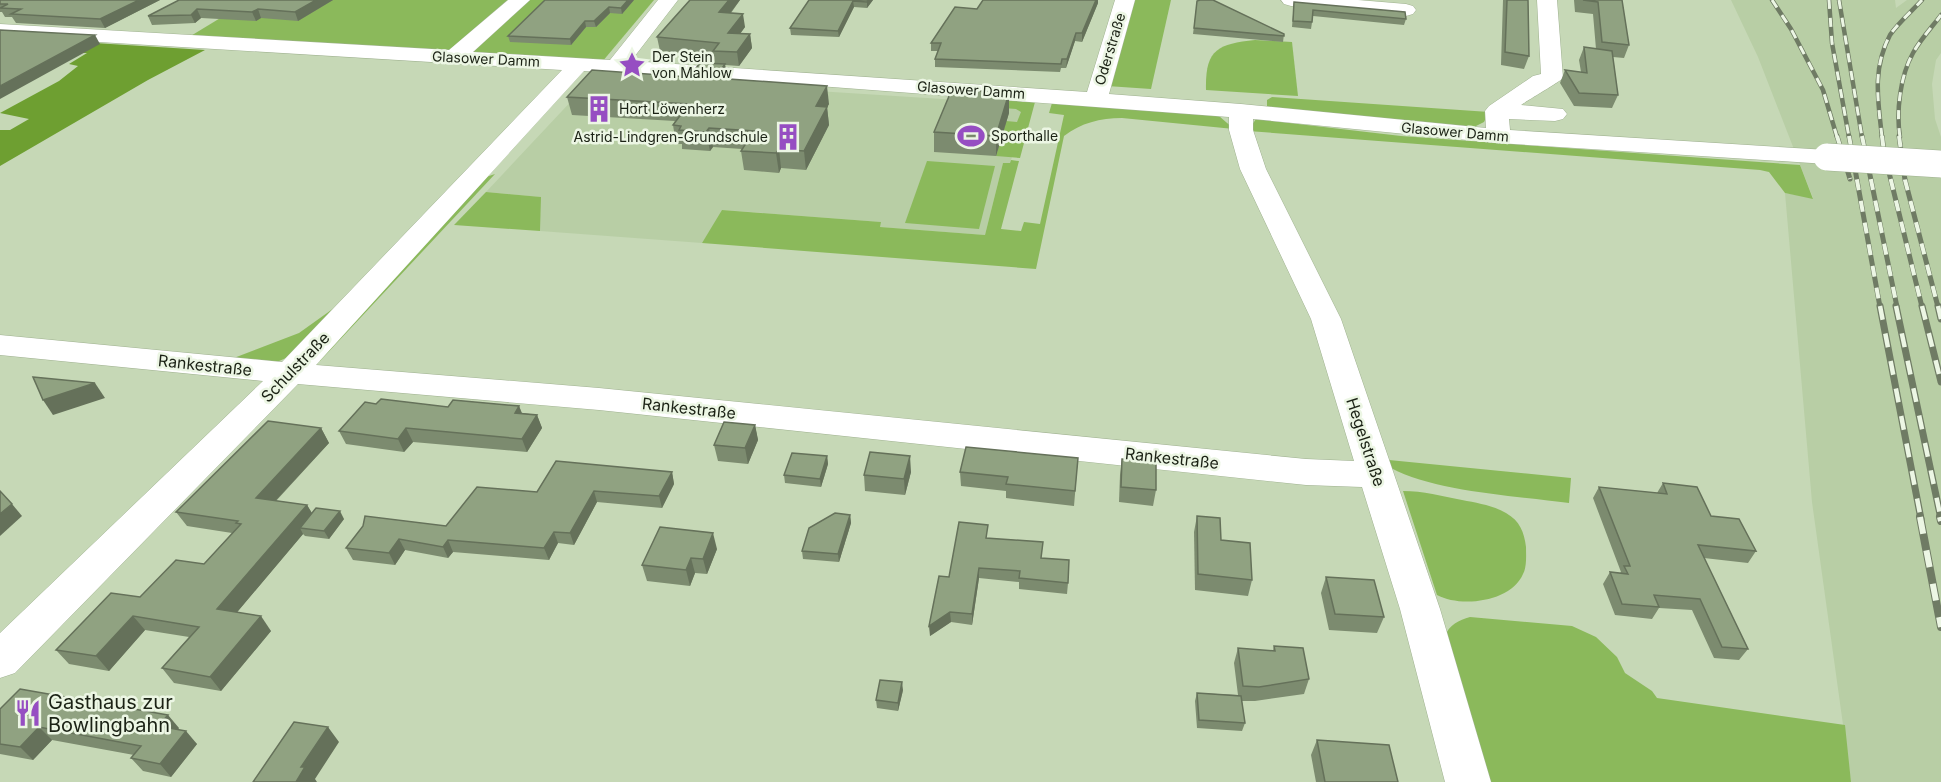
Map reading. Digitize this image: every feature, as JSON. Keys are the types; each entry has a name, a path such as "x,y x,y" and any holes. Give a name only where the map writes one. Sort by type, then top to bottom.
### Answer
{"street":[{"path":"454,57 520,0"},
{"path":"616,66 668,0"},
{"name":"Oderstraße","path":"1096,99 1125,0"},
{"path":"1291,0 1406,10"},
{"path":"1497,111 1542,81 1552,78 1547,0"},
{"path":"108,36 140,21"},
{"name":"Glasower Damm","path":"0,30 616,66 1096,99 1498,135 1941,164"},
{"name":"Schulstraße","path":"0,660 290,373 579,64"},
{"name":"Hegelstraße","path":"1241,111 1241,130 1252,169 1326,319 1420,609 1468,782"},
{"path":"1497,111 1555,114"},
{"path":"1497,111 1498,135"},
{"name":"Rankestraße","path":"0,345 290,373 599,399 1306,472 1377,475"}],"shaded area":[{"path":"1731,0 1895,0 1896,8 1907,0 1941,0 1941,53 1936,60 1932,84 1935,119 1941,137 1941,782 1851,782 1812,502 1785,193 1813,198 1758,57"},
{"path":"597,77 958,100 980,98 1030,102 1010,163 1003,163 985,235 879,227 881,222 723,210 702,243 540,231 540,197 486,192 592,79"}],"green space":[{"path":"250,0 654,0 602,62 189,37"},
{"path":"1132,0 1171,0 1151,89 1107,86"},
{"path":"0,37 205,50 148,80 0,166 0,130 10,130 29,119 0,113 59,81 78,66 69,64 87,53 0,53"},
{"path":"1255,40 1292,42 1298,96 1206,90 1208,66 1216,52 1231,44"},
{"path":"1272,97 1489,112 1484,122 1472,128 1267,109 1267,100"},
{"path":"998,100 1035,102 1020,158 996,156 1006,121 1017,122 1021,112 1016,109 1003,108"},
{"path":"1052,103 1219,116 1234,129 1114,118 1098,120 1070,131 1064,136 1036,269 702,243 722,210 881,222 880,227 985,235 1003,163 1010,163 1011,160 1019,161 1001,229 1021,231 1024,222 1040,224 1064,115 1049,113"},
{"path":"1256,119 1401,136 1800,165 1813,199 1785,193 1769,172 1760,170 1248,131"},
{"path":"927,161 995,166 979,229 905,223"},
{"path":"495,174 320,361 319,355 486,177"},
{"path":"486,192 541,197 540,231 454,225"},
{"path":"348,298 286,358 270,365 226,361 299,333"},
{"path":"1389,460 1571,478 1569,503 1478,492 1430,483 1391,468"},
{"path":"1403,491 1479,503 1511,516 1520,527 1526,547 1525,568 1517,583 1508,591 1484,600 1459,601 1437,595"},
{"path":"1470,617 1572,626 1596,637 1617,657 1625,673 1652,691 1657,698 1845,725 1851,782 1485,782 1445,636 1455,624"}],"building":[{"path":"0,0 139,0 100,19 11,14 21,9 0,8 8,4 0,4"},
{"path":"179,0 316,0 295,12 258,9 252,12 197,9 191,15 148,16"},
{"path":"545,0 628,0 621,8 609,7 594,21 585,21 570,39 508,36"},
{"path":"690,0 729,0 719,12 743,14 728,33 750,34 737,52 713,51 719,43 657,37"},
{"path":"809,0 868,0 867,2 853,1 838,31 790,28"},
{"path":"983,0 1096,0 1082,33 1076,33 1067,59 1062,59 1061,64 935,59 941,43 931,43 955,7 977,9"},
{"path":"1213,0 1284,36 1194,28 1197,1"},
{"path":"1507,0 1528,0 1529,56 1505,52"},
{"path":"1583,0 1622,0 1629,45 1602,42 1598,2"},
{"path":"1294,2 1405,12 1406,19 1313,10 1312,22 1293,21"},
{"path":"0,30 95,35 0,86"},
{"path":"1584,47 1612,51 1618,95 1579,93 1565,70 1587,73"},
{"path":"700,63 725,64 715,78 827,86 816,106 827,107 804,151 779,149 776,153 741,151 754,131 709,128 706,132 679,130 681,126 673,125 689,104 567,97 592,70 689,77"},
{"path":"952,89 1009,93 996,136 934,132"},
{"path":"33,377 95,383 43,400"},
{"path":"381,399 448,407 453,400 519,406 515,413 537,415 522,439 406,428 398,439 339,431 365,402 376,404"},
{"path":"268,421 321,428 256,498 307,505 217,609 261,616 210,677 162,668 199,627 133,616 96,656 56,650 111,593 140,597 176,560 204,564 241,524 236,523 238,521 176,512"},
{"path":"724,422 755,425 745,448 714,445"},
{"path":"966,447 1078,458 1075,491 1006,484 1008,477 960,472"},
{"path":"870,452 910,456 904,479 864,475"},
{"path":"792,453 827,456 820,479 784,475"},
{"path":"1122,459 1156,463 1156,490 1121,487"},
{"path":"556,461 672,472 659,496 594,491 570,533 554,532 544,548 448,540 443,547 399,539 389,553 346,548 363,526 365,516 446,526 477,487 537,492"},
{"path":"1663,483 1697,487 1711,516 1739,519 1756,551 1698,545 1748,649 1722,647 1700,599 1654,595 1659,607 1622,604 1610,572 1628,574 1624,566 1630,566 1599,487 1667,494"},
{"path":"0,491 12,504 0,514"},
{"path":"316,508 340,511 324,531 300,528"},
{"path":"835,513 850,515 838,554 802,551 809,528"},
{"path":"1197,516 1220,518 1221,540 1250,543 1252,580 1198,574"},
{"path":"959,522 988,525 986,538 1043,542 1041,558 1069,560 1068,583 1019,578 1020,571 979,568 972,614 950,612 929,626 939,576 949,577"},
{"path":"660,527 713,533 703,559 691,558 686,570 642,565"},
{"path":"1326,577 1374,580 1384,617 1335,614"},
{"path":"1274,646 1303,648 1309,679 1259,687 1243,686 1238,648 1275,651"},
{"path":"880,680 902,682 898,703 876,700"},
{"path":"20,689 168,715 158,726 186,731 160,764 131,758 141,746 39,727 20,747 0,744 0,709"},
{"path":"1197,693 1241,696 1245,723 1199,720"},
{"path":"294,722 328,727 301,767 305,767 296,782 253,782"},
{"path":"1317,740 1389,745 1398,782 1325,782"}],"railway":[{"path":"1772,0 1791,29 1823,90 1837,137"},
{"path":"1829,0 1832,43 1849,137"},
{"path":"1839,0 1862,137"},
{"path":"1882,137 1878,85 1884,48 1890,35 1922,0"},
{"path":"1900,137 1899,106 1905,72 1916,48 1941,15"},
{"path":"1837,136 1850,179"},
{"path":"1849,136 1880,307"},
{"path":"1862,136 1897,307"},
{"path":"1882,136 1922,307"},
{"path":"1899,136 1905,180 1938,307"},
{"path":"1880,306 1921,519"},
{"path":"1896,306 1941,519"},
{"path":"1922,306 1941,382"},
{"path":"1938,306 1941,319"},
{"path":"1920,517 1941,627"},
{"path":"1940,517 1941,521"}],"place":[{"name":"Der Stein von Mahlow","path":"632,65"},
{"name":"Hort Löwenherz","path":"599,109"},
{"name":"Sporthalle","path":"971,136"},
{"name":"Astrid-Lindgren-Grundschule","path":"788,137"},
{"name":"Gasthaus zur Bowlingbahn","path":"28,713"}]}
